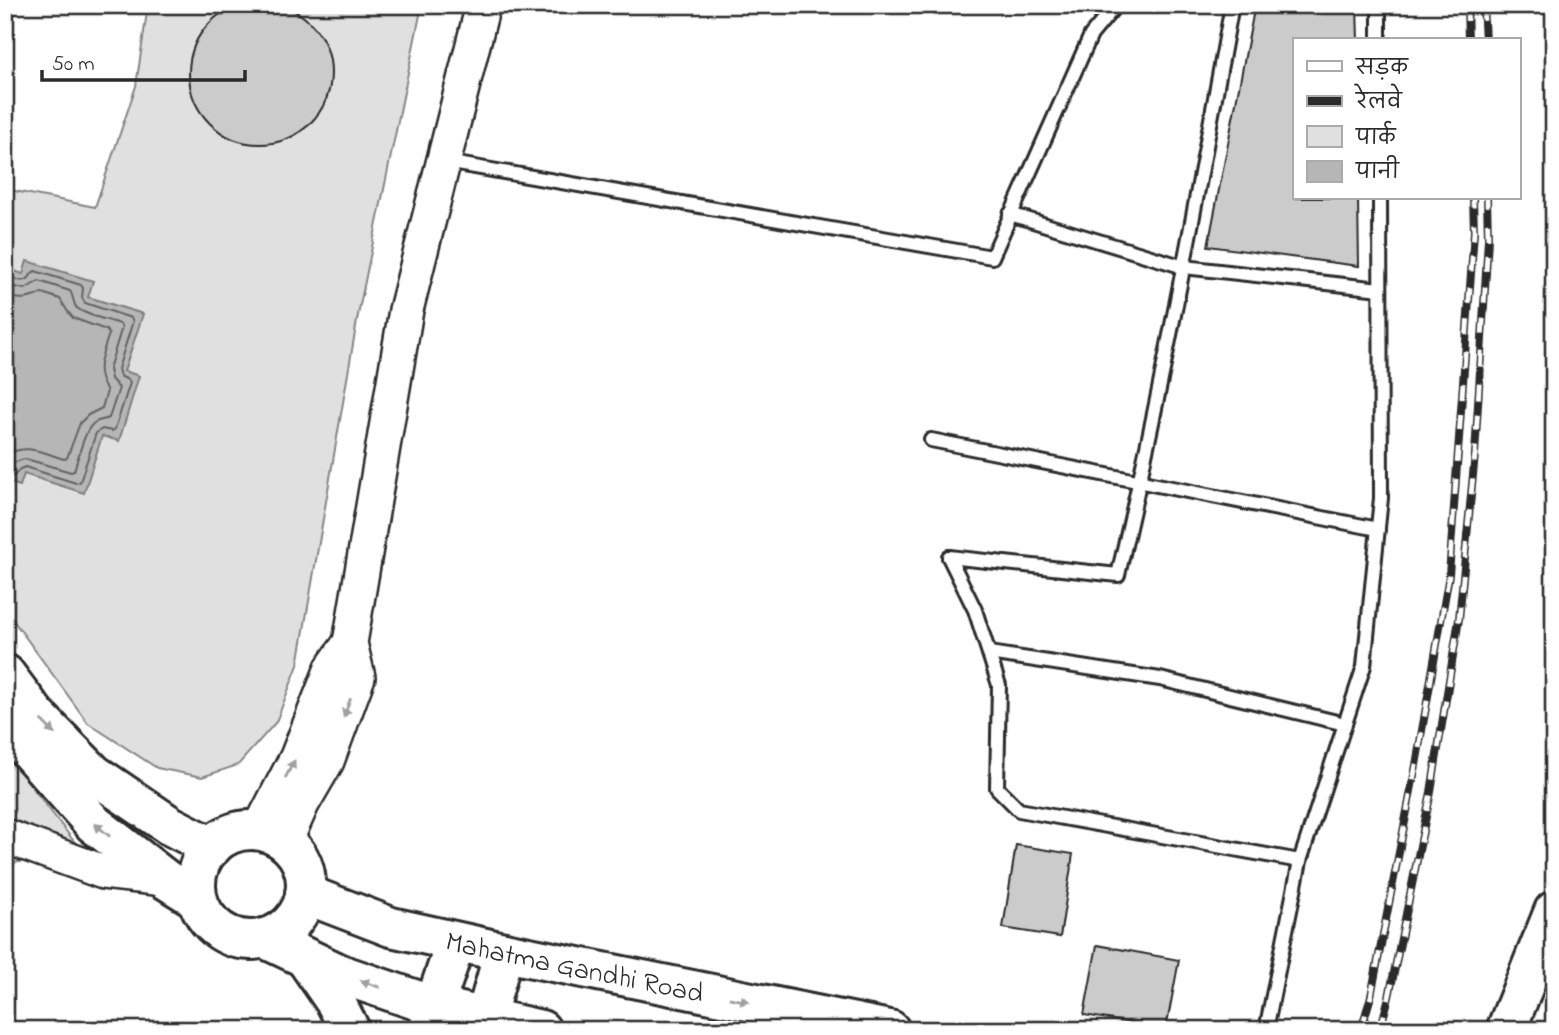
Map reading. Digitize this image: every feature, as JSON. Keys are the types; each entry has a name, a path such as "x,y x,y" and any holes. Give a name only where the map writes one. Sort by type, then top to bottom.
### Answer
{"main road":[{"path":"5,674 35,713 94,774 169,825 212,847"},
{"path":"5,724 94,824 165,879 197,898"},
{"path":"237,831 272,836 295,852 304,871 305,894 298,913 281,930 264,938 243,940 222,932 206,918 197,898 196,879 203,856 212,847 220,838 237,831"},
{"name":"Mahatma Gandhi Road","path":"305,894 391,928 890,1030"},
{"path":"1506,1030 1554,911"},
{"path":"264,938 432,1018 541,1030"},
{"path":"432,1018 456,942"},
{"path":"484,1023 504,953"},
{"path":"304,957 337,1003 350,1030"}],"street":[{"path":"272,836 297,757 332,667 350,643 406,310 483,5"},
{"path":"5,836 103,872 165,879"}],"lane":[{"path":"444,162 992,257 1091,35 1116,5"},
{"path":"1232,5 1184,267 1141,481 1118,575 949,557 975,610 999,685 997,788 1019,810 1300,862"},
{"path":"1379,5 1379,38"},
{"path":"1266,1030 1300,862 1364,666 1381,498 1380,200"},
{"path":"1010,214 1184,267 1380,289"},
{"path":"931,440 1378,528"},
{"path":"989,653 1160,678 1345,724"}],"green space":[{"path":"148,5 422,5 358,315 298,665 276,722 238,765 202,777 157,768 88,723 5,609 5,189 95,207 136,86"},
{"path":"5,752 83,853 5,864"}],"water":[{"path":"27,261 93,281 88,297 143,314 124,371 139,376 119,441 102,436 84,493 24,474 20,486 5,481 5,268 23,274"}],"building":[{"path":"260,2 287,8 310,23 325,46 331,73 325,100 310,123 287,138 260,144 233,138 210,123 195,100 189,73 195,46 210,23 233,8"},
{"path":"1255,5 1357,5 1358,38 1293,38 1293,200 1358,200 1359,266 1208,246"},
{"path":"1016,845 1073,854 1060,937 1003,928"},
{"path":"1097,945 1179,960 1166,1029 1084,1015"}],"railway":[{"path":"1467,5 1468,38"},
{"path":"1483,5 1485,38"},
{"path":"1361,1030 1371,996 1416,765 1449,575 1474,232 1473,200"},
{"path":"1380,1030 1431,792 1459,619 1475,454 1488,239 1487,200"}]}
